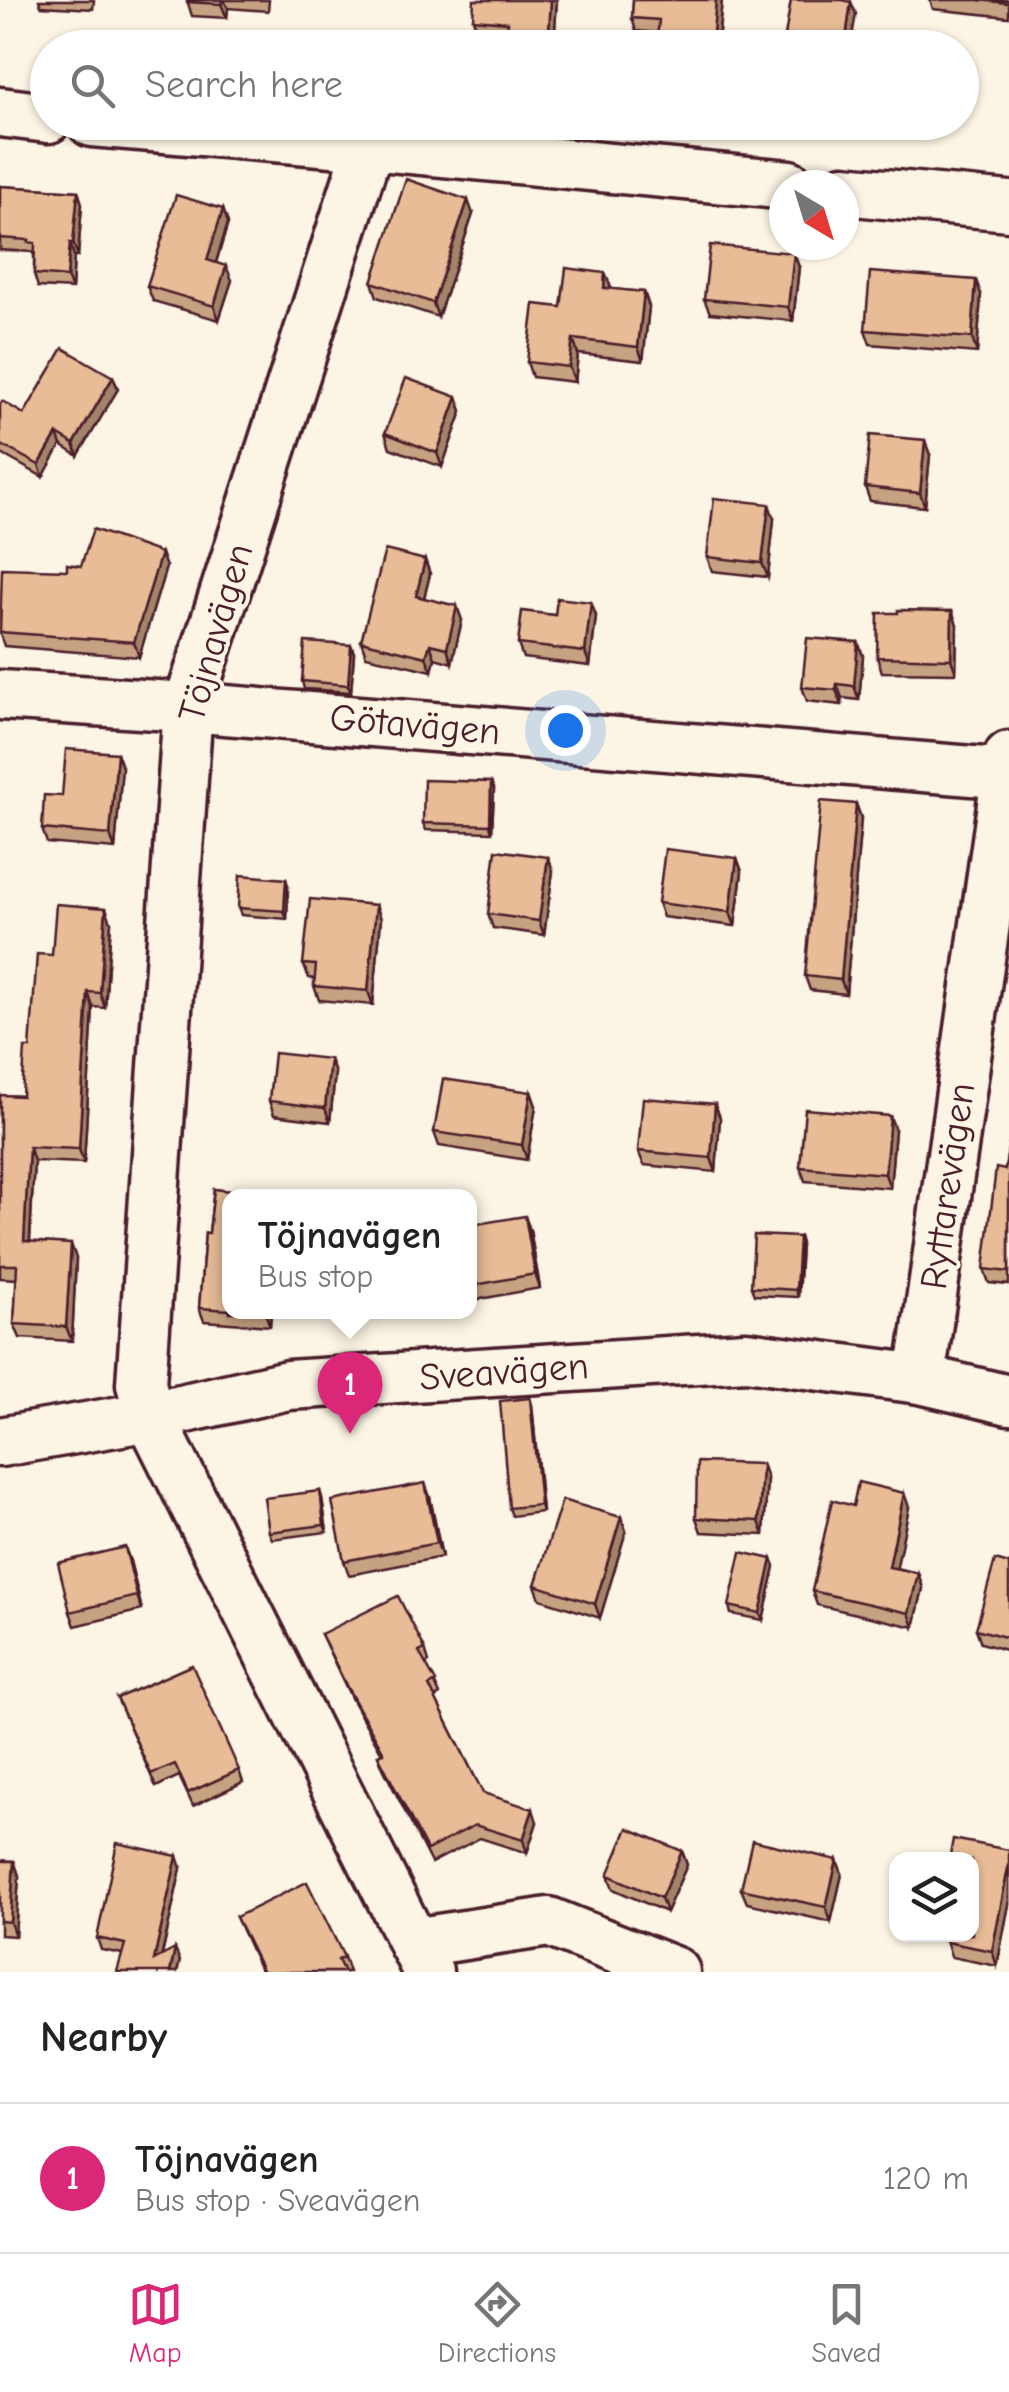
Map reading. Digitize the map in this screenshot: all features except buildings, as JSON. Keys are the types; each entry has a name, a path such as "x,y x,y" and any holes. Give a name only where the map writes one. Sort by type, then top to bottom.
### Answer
{"street":[{"path":"0,112 30,116"},
{"path":"310,140 769,183"},
{"name":"Töjnavägen","path":"370,145 188,707 141,1384 150,1416 421,1957"},
{"path":"859,191 1009,206"},
{"name":"Götavägen","path":"0,696 1008,768"},
{"name":"Ryttarevägen","path":"920,1379 1008,768"},
{"name":"Sveavägen","path":"0,1442 150,1416 288,1385 746,1356 920,1379 1009,1400"},
{"path":"421,1957 549,1922 675,1972"}],"place":[{"name":"Töjnavägen","path":"350,1434"}]}
